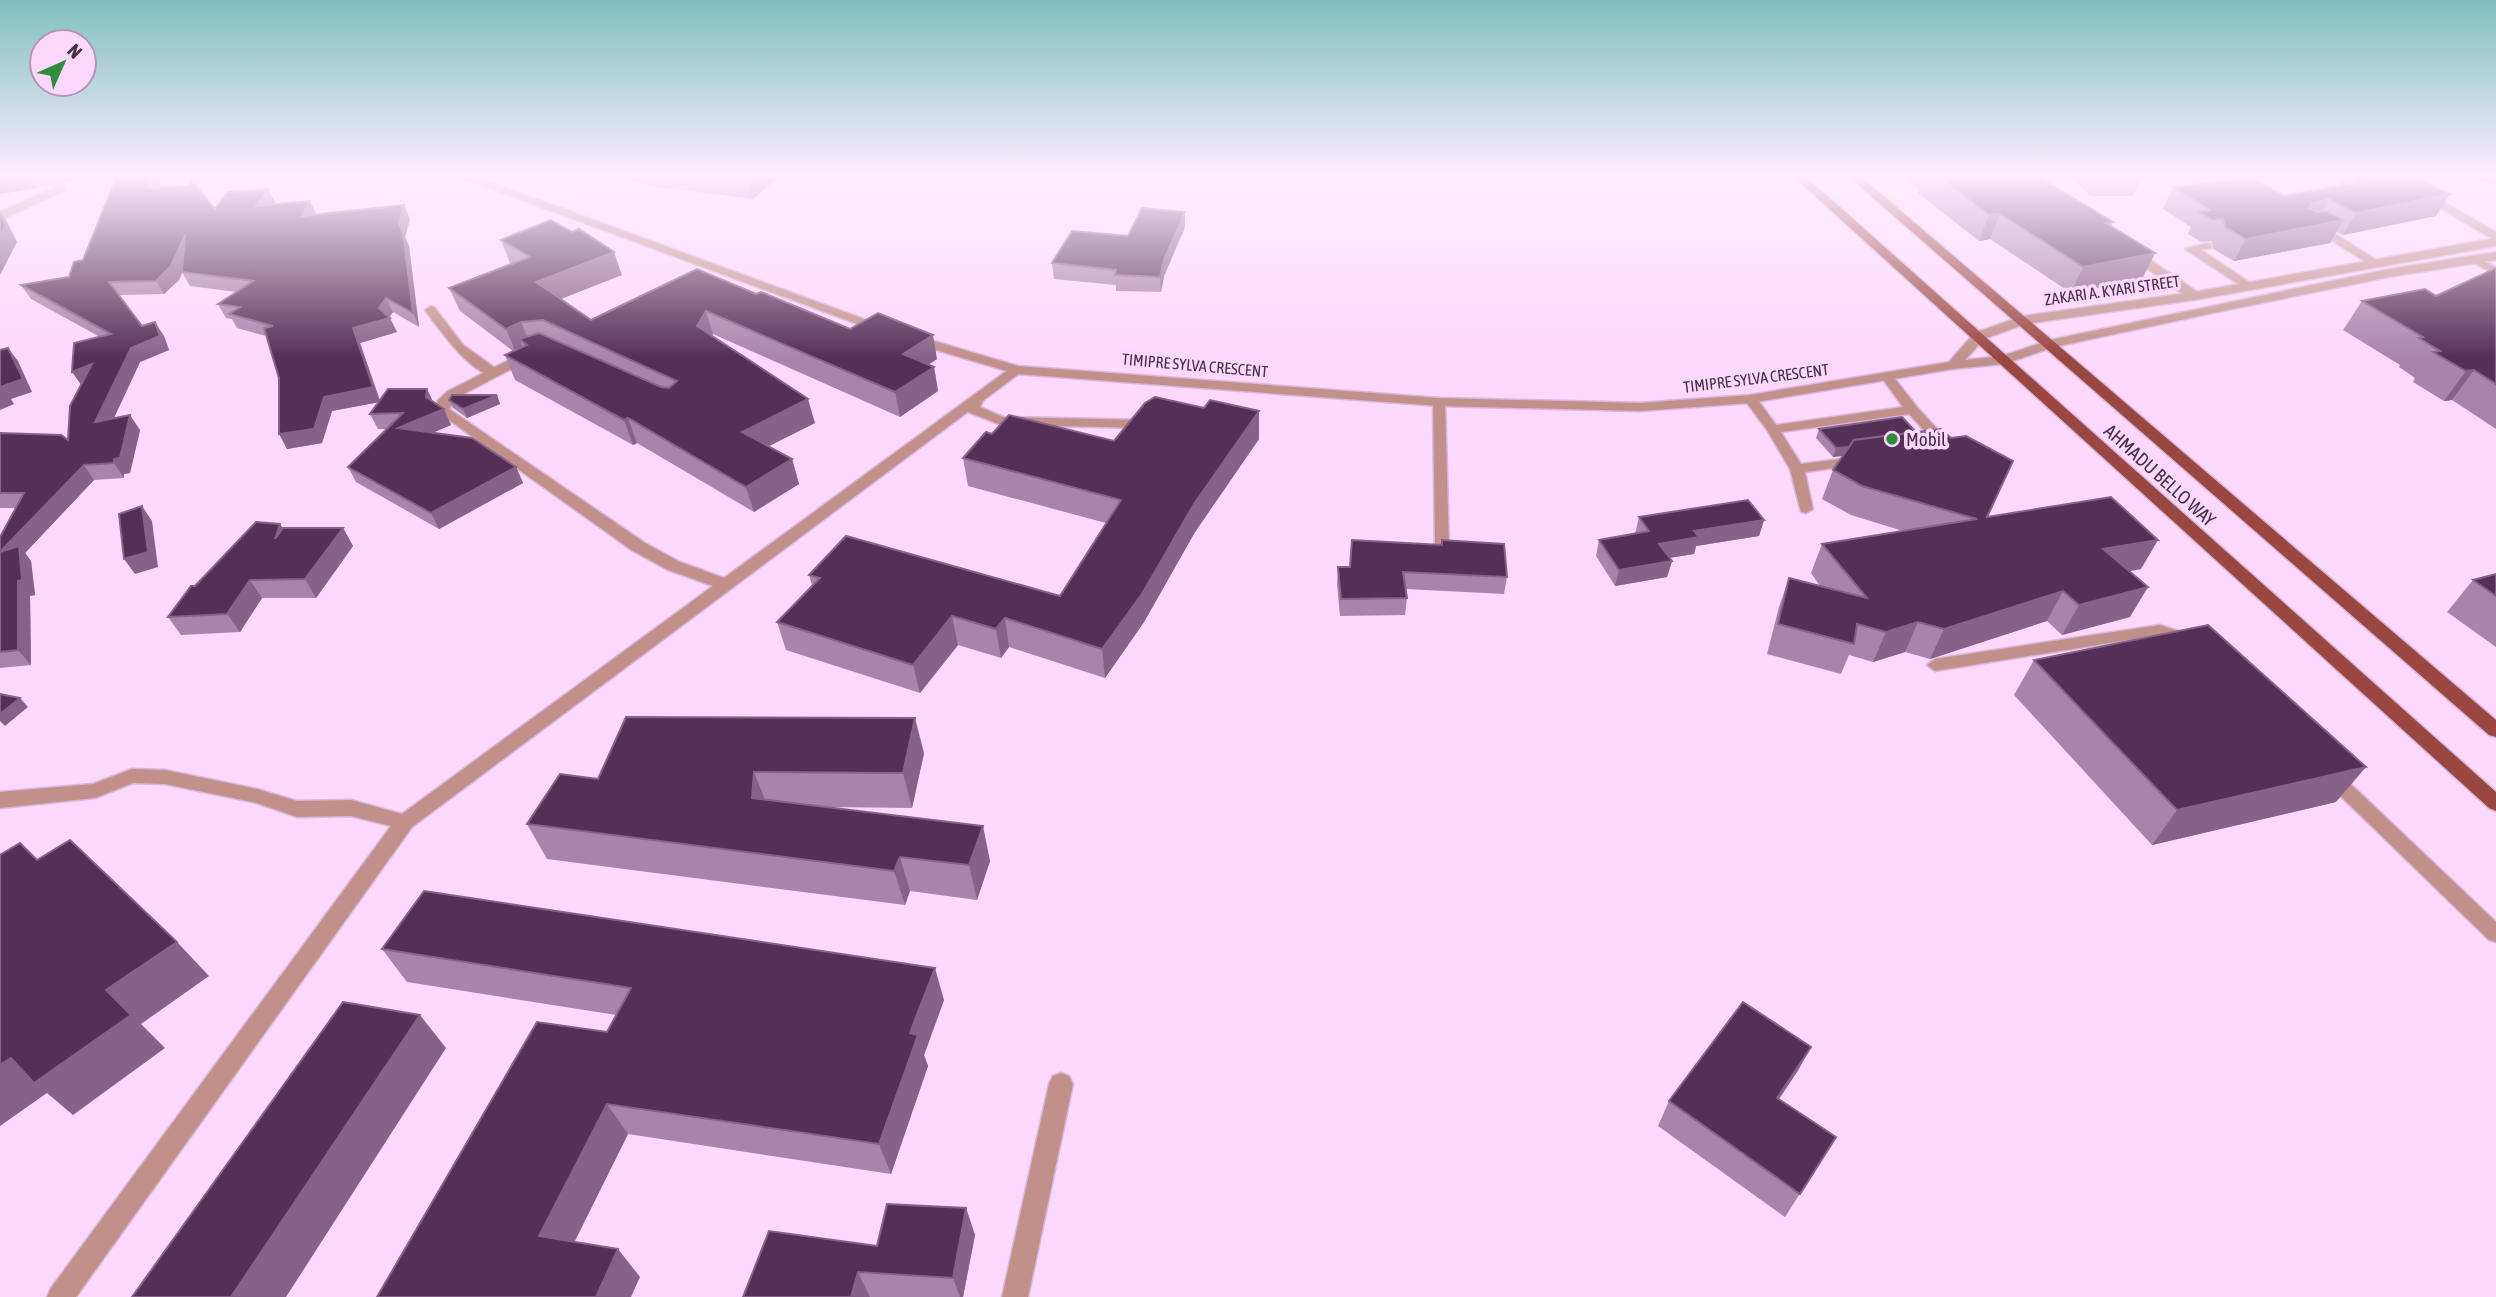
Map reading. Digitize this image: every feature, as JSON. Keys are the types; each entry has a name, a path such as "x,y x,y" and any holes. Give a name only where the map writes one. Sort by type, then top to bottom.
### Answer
{"main road":[{"name":"AHMADU BELLO WAY","path":"1866,237 2496,803"},
{"name":"AHMADU BELLO WAY","path":"1924,237 2496,730"}],"street":[{"name":"TIMIPRE SYLVA CRESCENT","path":"630,237 922,342 1017,370 1439,402 1628,408 1750,399 1953,365 2004,360 2050,344"},
{"path":"2116,240 2194,296"},
{"name":"ZAKARI A. KYARI STREET","path":"2023,320 2194,296 2496,242"},
{"name":"ZAKARI A. KYARI STREET","path":"2050,344 2376,276 2495,257"},
{"path":"1953,365 1979,336 2023,320"},
{"path":"544,351 537,351 453,394 443,403 442,410 639,547 674,566 726,585"},
{"path":"60,1297 405,822 1017,370"},
{"path":"0,800 95,790 132,776 165,777 257,796 297,809 351,808 405,822"},
{"path":"1015,1297 1061,1084"}],"lane":[{"path":"2333,237 2373,262"},
{"path":"2207,246 2191,248 2248,286"},
{"path":"2474,259 2496,272"},
{"path":"431,310 459,348 494,373"},
{"path":"1888,378 1912,410 1945,445 1938,452"},
{"path":"978,399 974,409 1001,421 1147,424"},
{"path":"1750,399 1773,429 1797,469 1806,509"},
{"path":"1439,402 1442,546"},
{"path":"1773,429 1912,410"},
{"path":"1797,469 1874,459"},
{"path":"1935,665 2160,630 2179,635 2197,646"},
{"path":"2316,761 2496,934"}],"building":[{"path":"93,237 184,237 171,266 156,281 109,282 142,326 155,322 160,336 131,348 95,422 130,415 120,458 114,459 114,463 84,465 0,552 0,537 24,493 0,493 0,433 61,435 68,440 70,406 92,364 72,372 74,343 111,334 21,285 69,277 74,262 83,260"},
{"path":"185,237 404,237 413,313 386,298 379,308 390,318 353,328 373,387 324,397 314,429 279,434 279,378 264,328 273,326 229,314 240,307 218,304 253,281 182,272"},
{"path":"510,237 590,237 614,252 536,282 591,320 697,269 850,329 878,313 933,335 903,354 934,367 895,392 706,311 697,326 808,399 742,432 792,459 746,487 628,418 624,420 505,355 527,345 519,339 539,333 661,387 669,388 677,381 543,320 521,322 506,329 449,288 530,257 501,240"},
{"path":"1069,237 1174,237 1160,277 1115,275 1116,270 1052,263"},
{"path":"2035,237 2128,237 2155,253 2083,267"},
{"path":"2496,268 2496,384 2474,370 2466,371 2433,352 2440,351 2419,338 2423,337 2362,301 2425,289 2436,296"},
{"path":"8,348 23,379 0,387 0,350"},
{"path":"388,389 427,389 426,397 444,409 398,428 472,438 516,467 431,513 348,467 403,413 370,414"},
{"path":"452,395 497,395 463,409 449,400"},
{"path":"1155,397 1204,408 1210,400 1259,411 1194,504 1142,594 1102,649 1005,618 996,629 952,616 913,665 777,622 820,578 809,575 846,536 1060,596 1121,500 963,458 986,432 992,434 1009,415 1114,441 1145,403"},
{"path":"1902,417 1916,432 1854,440 1849,447 1836,448 1819,429"},
{"path":"1941,429 1951,438 1966,436 2013,461 1987,517 2111,497 2158,540 2103,549 2148,587 2079,605 2063,591 1944,629 1918,622 1886,632 1857,624 1854,644 1778,624 1789,578 1867,598 1822,544 1977,519 1862,486 1833,470 1854,440"},
{"path":"1748,500 1764,520 1694,531 1699,537 1659,544 1672,561 1619,570 1599,540 1649,531 1639,517"},
{"path":"142,506 148,552 124,559 119,514"},
{"path":"256,522 280,524 275,539 283,528 343,528 305,579 250,580 227,614 168,617 191,586 195,586"},
{"path":"1352,540 1442,545 1442,540 1504,544 1507,577 1403,572 1407,598 1341,599 1338,567 1350,567"},
{"path":"19,546 22,580 18,581 18,650 0,652 0,552"},
{"path":"2496,574 2496,596 2473,580"},
{"path":"2208,625 2366,767 2177,810 2034,660"},
{"path":"0,694 20,698 0,714"},
{"path":"626,717 915,718 903,773 754,772 752,798 983,826 969,865 900,857 894,871 527,824 560,774 598,779"},
{"path":"70,840 177,942 106,990 131,1015 34,1083 11,1058 0,1065 0,855 20,843 37,860"},
{"path":"424,891 935,968 910,1033 918,1035 879,1144 607,1104 539,1236 618,1249 596,1297 377,1297 537,1022 607,1032 631,988 382,949"},
{"path":"343,1002 420,1015 231,1297 132,1297"},
{"path":"1743,1002 1811,1047 1777,1098 1836,1137 1800,1194 1669,1101"},
{"path":"887,1204 966,1208 953,1278 858,1272 851,1297 743,1297 769,1231 877,1246"}],"place":[{"name":"Mobil","path":"1892,439"}]}
